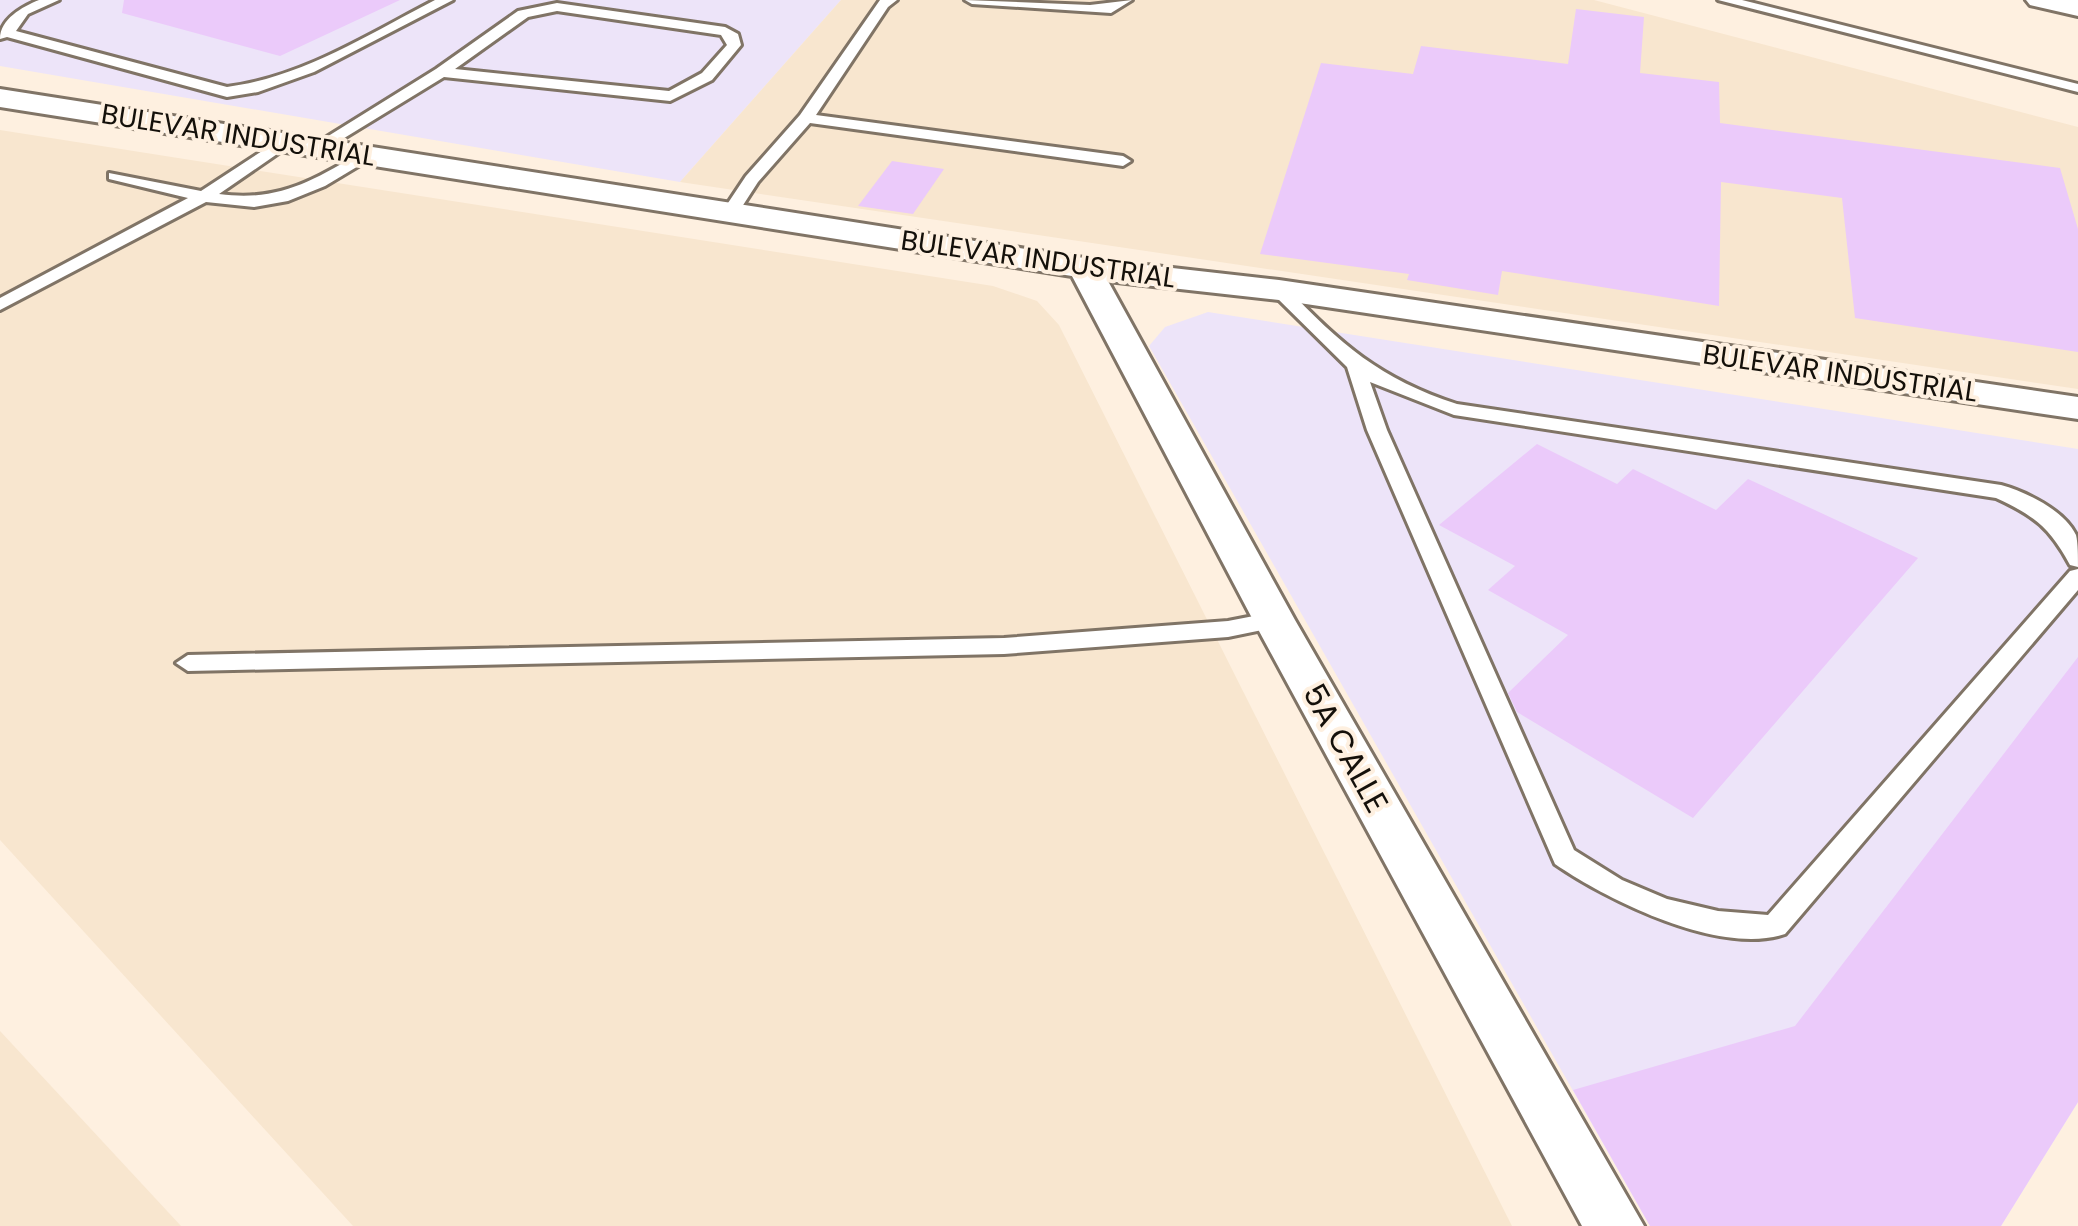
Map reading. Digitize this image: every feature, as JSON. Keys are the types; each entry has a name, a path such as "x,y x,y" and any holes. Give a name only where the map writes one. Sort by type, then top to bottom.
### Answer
{"street":[{"path":"2039,0 2078,8"},
{"name":"BULEVAR INDUSTRIAL","path":"0,98 1084,268 1279,290 2078,408"},
{"name":"5A CALLE","path":"1084,268 1274,620 1614,1226"}],"lane":[{"path":"52,0 20,6 4,34 227,92 291,75 446,0"},
{"path":"730,212 752,179 806,118 883,4 890,0"},
{"path":"972,0 1090,10 1111,9 1124,0"},
{"path":"1725,0 2078,88"},
{"path":"0,305 440,72 523,14 538,8 557,7 725,31 733,37 734,45 699,86 670,96 440,72"},
{"path":"806,118 1124,161"},
{"path":"115,176 206,195 266,202 304,190 367,156"},
{"path":"1279,290 1356,368 1408,395 1454,409 2001,492 2048,517 2068,535 2078,560"},
{"path":"1356,368 1378,430 1564,857 1598,882 1649,907 1740,927 1775,926 2078,576"},
{"path":"188,664 1004,646 1228,629 1274,620"}],"shaded area":[{"path":"0,0 841,0 680,182 0,66"},
{"path":"841,0 1594,0 2078,127 2078,389 680,182"},
{"path":"0,130 993,286 1037,301 1059,325 1512,1226 353,1226 0,840"},
{"path":"1208,312 2078,449 2078,1102 2001,1226 1650,1226 1149,346 1165,327"},
{"path":"0,1031 181,1226 0,1226"}],"building":[{"path":"124,0 400,0 280,56 122,13"},
{"path":"1576,9 1644,17 1640,73 1719,82 1720,123 2060,168 2078,229 2078,352 1855,318 1842,198 1721,182 1719,306 1502,271 1498,295 1407,280 1409,274 1260,254 1321,63 1413,74 1421,46 1568,64"},
{"path":"892,161 944,169 913,214 858,206"},
{"path":"1537,444 1617,484 1633,469 1716,510 1748,479 1918,558 1693,818 1517,712 1508,693 1568,635 1488,590 1515,566 1439,525"},
{"path":"2078,657 2078,1102 2001,1226 1650,1226 1573,1090 1795,1026"}]}
